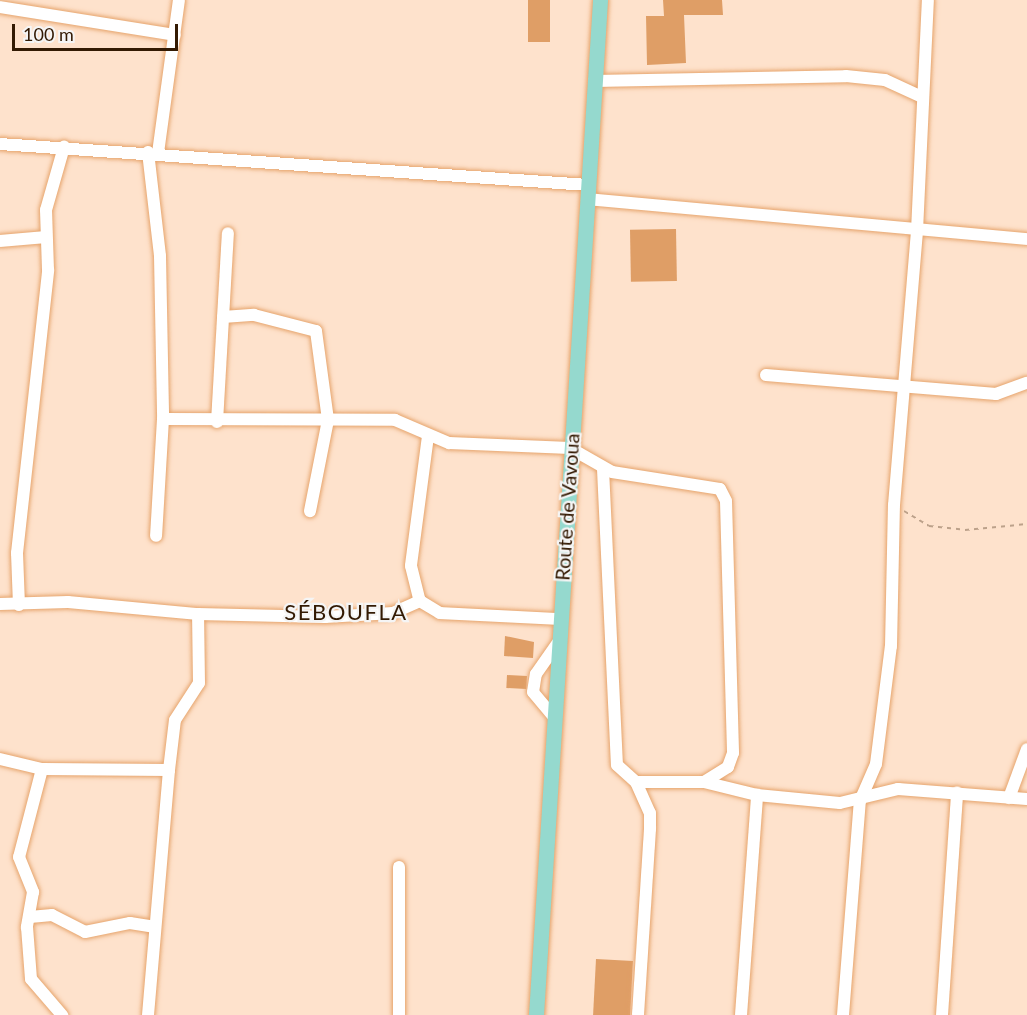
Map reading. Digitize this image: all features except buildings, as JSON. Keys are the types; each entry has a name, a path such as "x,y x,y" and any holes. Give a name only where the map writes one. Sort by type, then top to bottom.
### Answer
{"main road":[{"name":"Route de Vavoua","path":"536,1015 553,716 600,0"}],"street":[{"path":"156,536 163,419 160,255 153,153 175,35 179,0"},
{"path":"843,1015 860,801 876,764 891,646 894,505 917,231 928,0"},
{"path":"0,7 175,35"},
{"path":"594,81 846,76 885,80 922,97"},
{"path":"0,144 153,153 587,192 917,231 1027,239"},
{"path":"20,604 17,553 48,270 46,210 64,147"},
{"path":"217,422 228,233"},
{"path":"0,241 46,237"},
{"path":"223,317 254,315 316,331 328,420 310,511"},
{"path":"766,375 996,394 1027,384"},
{"path":"163,419 217,422 395,420 449,443 570,448 603,469 724,492 733,753 728,767 704,783"},
{"path":"428,436 411,566 420,601 440,612 560,619"},
{"path":"603,469 617,765 636,782 650,813 638,1015"},
{"path":"0,604 69,602 198,614 325,617 393,613 420,601"},
{"path":"148,1015 154,927 175,720 199,683 198,614"},
{"path":"553,716 533,692 536,674 558,642"},
{"path":"1009,798 1027,749"},
{"path":"0,759 42,769 169,770"},
{"path":"42,769 19,857 33,892 30,916 31,980 62,1015"},
{"path":"636,782 704,783 757,795 860,801 898,789 1027,799"},
{"path":"942,1015 957,793"},
{"path":"741,1015 757,795"},
{"path":"399,867 399,1015"},
{"path":"30,916 52,915 86,932 130,922 154,927"}],"path":[{"path":"894,505 929,526 999,531 1027,524"}],"district":[{"name":"SÉBOUFLA","path":"346,612"}]}
